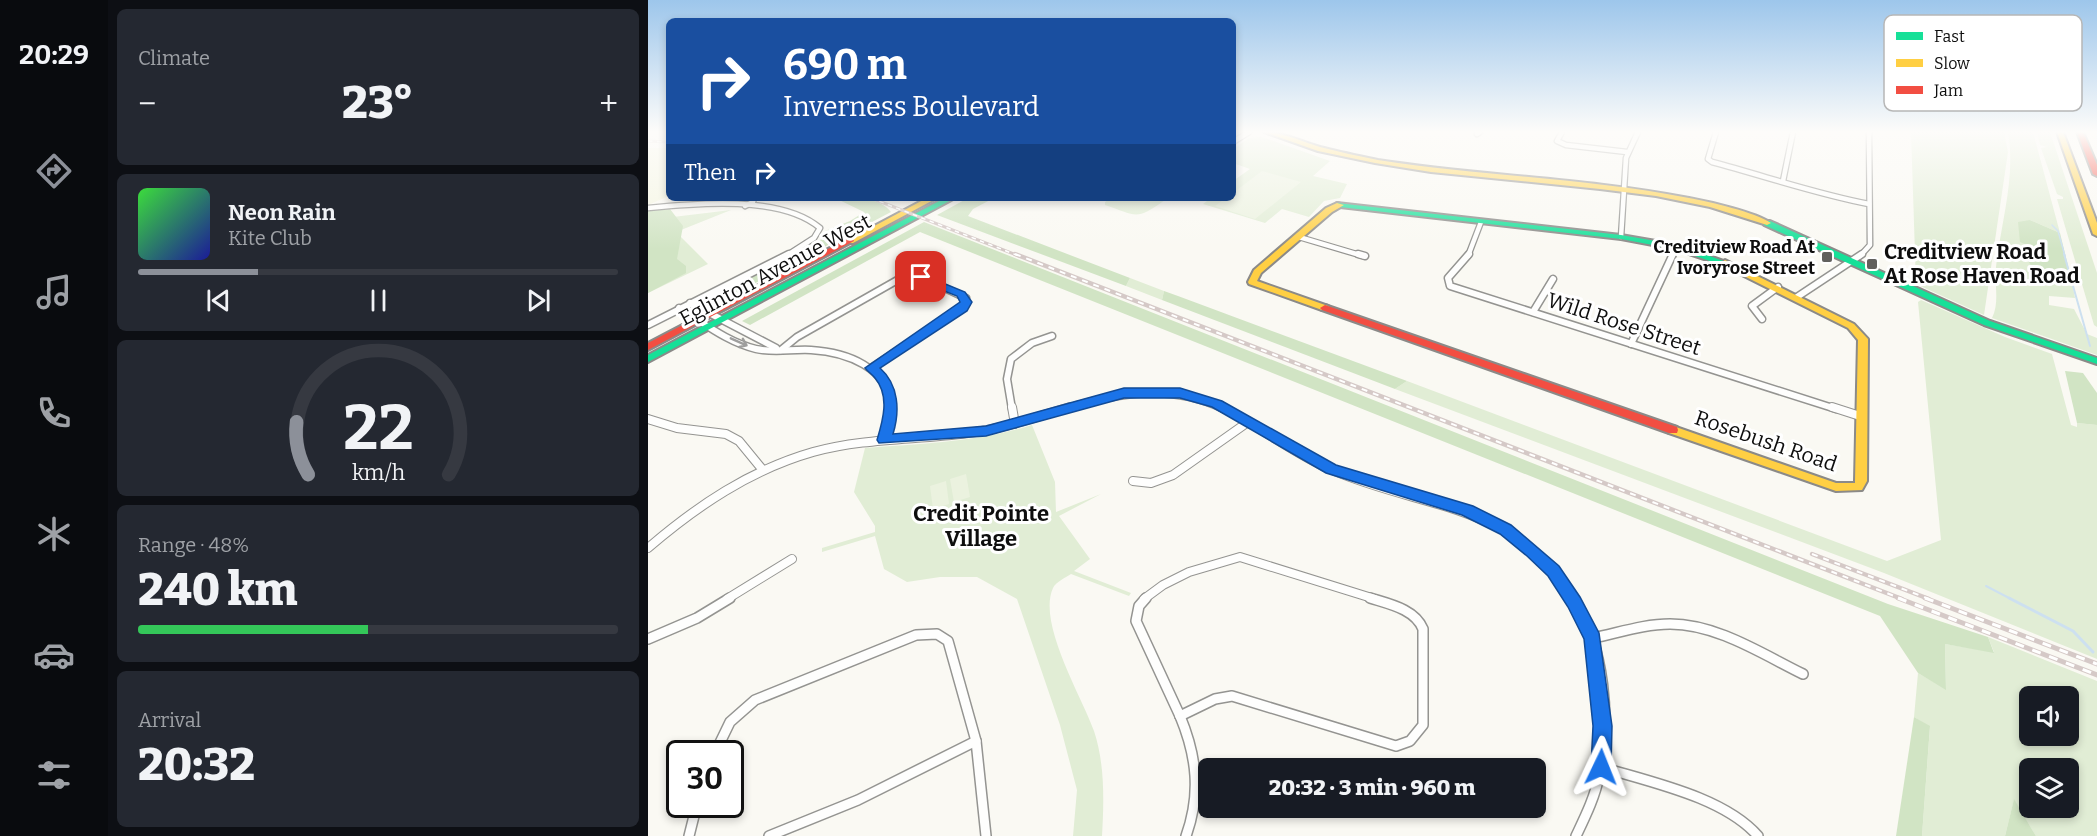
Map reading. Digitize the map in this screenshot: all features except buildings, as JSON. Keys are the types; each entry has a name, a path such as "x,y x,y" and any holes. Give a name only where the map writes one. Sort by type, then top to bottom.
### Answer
{"main road":[{"path":"1453,171 1624,191 1702,204 1745,215 1851,260 1987,323 2097,360"},
{"path":"2074,171 2097,234"},
{"name":"Eglinton Avenue West","path":"648,359 705,324 711,315 927,201"},
{"name":"Eglinton Avenue West","path":"648,347 705,324 722,320 945,201"},
{"name":"Rosebush Road","path":"1340,205 1621,237 1676,247 1736,267 1797,297 1861,333 1863,339 1860,416 1861,482 1858,487 1836,487 1252,282 1257,272 1329,210 1340,205"}],"street":[{"path":"1621,237 1626,171"},
{"path":"1746,171 1825,196 1869,204"},
{"path":"1783,181 1785,171"},
{"path":"1797,297 1870,245 1869,171"},
{"path":"745,206 753,201"},
{"path":"648,208 704,204 745,206 799,215 811,219 819,228 814,238 801,248 648,325"},
{"name":"Wild Rose Street","path":"1481,222 1474,248 1448,278 1450,286 1860,416"},
{"path":"1299,237 1365,256"},
{"path":"1631,344 1676,247"},
{"path":"781,350 797,337 901,278 921,277 966,298 963,308 871,368"},
{"path":"1533,312 1553,279"},
{"path":"1762,319 1752,306 1778,287"},
{"path":"690,303 781,350"},
{"path":"680,308 705,324 758,350 831,354 852,358 871,368 882,377 891,401 890,421 884,440"},
{"path":"1015,424 1005,373 1008,364 1026,344 1052,336"},
{"path":"648,548 695,509 762,469 808,453 884,440 956,435 1015,424 1103,398 1149,391 1196,396 1217,404 1331,469 1467,511 1505,529 1554,571 1593,638 1603,726 1601,767 1592,804 1576,836"},
{"path":"648,419 677,428 726,434 739,441 762,469"},
{"path":"1133,481 1151,483 1173,474 1248,422"},
{"path":"1179,716 1215,699 1232,696 1396,746 1410,741 1423,725 1423,629 1420,621 1400,607 1240,557 1214,562 1157,589 1143,600 1137,609 1136,621 1179,716 1194,760 1197,786 1193,816 1186,836"},
{"path":"648,639 698,618 792,559"},
{"path":"1593,638 1672,624 1716,635 1803,674"},
{"path":"720,740 736,711 755,700 916,635 931,633 943,636 948,641 976,741 986,836"},
{"path":"770,836 858,800 976,741"},
{"path":"1601,767 1693,796 1746,821 1758,836"},
{"path":"689,836 694,818"}],"green space":[{"path":"648,171 666,171 666,197 648,205"},
{"path":"1247,171 1319,171 1313,176 1347,184 1340,198 1324,201 1309,217 1282,209 1265,223 1203,204 1207,201 1236,201 1236,179"},
{"path":"1262,171 1301,182 1255,219 1215,206 1222,201 1236,201 1236,191"},
{"path":"1912,171 2005,171 1984,315 1916,284"},
{"path":"2010,171 2043,171 2060,233 2030,220 2043,252 2032,267 2072,282 2075,298 2049,296 2049,305 2074,309 2087,334 2097,338 2097,355 1992,318 1996,299 1996,267"},
{"path":"2049,171 2063,171 2097,273 2097,327 2094,325 2057,199 2063,199 2063,197 2057,194"},
{"path":"841,201 873,201 880,203 891,212 723,300 710,299 814,245 823,238 825,231 850,221 864,212"},
{"path":"963,201 988,201 973,209 968,216 1130,278 1126,286 937,215"},
{"path":"1163,201 1142,214 1124,212 1105,205 1105,202"},
{"path":"670,209 683,226 677,259 686,266 686,273 648,293 648,211"},
{"path":"731,210 676,232 708,264 648,293 648,220"},
{"path":"2030,220 2060,233 2072,282 2032,267 2028,261 2043,252 2020,242 2018,222"},
{"path":"924,222 1888,604 1988,637 1994,653 1945,644 1946,690 1918,673 1880,616 920,232 750,325 742,321"},
{"path":"1130,278 1164,291 1162,300 1126,286"},
{"path":"1164,291 1407,381 1395,389 1162,300"},
{"path":"1921,300 2005,337 2052,354 2071,425 2077,427 2077,423 2097,425 2097,659 1884,573 1395,389 1407,381 1887,561 1941,540 1918,302"},
{"path":"2065,371 2083,373 2097,393 2097,425 2077,423"},
{"path":"1032,425 1055,482 1056,512 1101,494 1059,516 1090,559 1074,571 1131,593 1129,596 1071,574 1054,586 1050,603 1056,640 1098,744 1103,783 1102,836 1073,836 1077,790 1060,725 1017,599 977,577 940,577 907,582 884,569 875,536 822,552 822,548 875,532 875,526 854,492 865,448 970,439"},
{"path":"966,474 970,497 954,502 950,479"},
{"path":"946,481 949,504 933,509 930,486"},
{"path":"1988,637 2097,681 2097,836 2036,836 2025,818 2079,818 2079,758 2019,758 2019,808 2014,800 2005,836 1922,836 1930,727 1914,717 1918,673 1946,689 1945,644 1994,652"},
{"path":"1914,717 1930,726 1922,836 1896,836"},
{"path":"2014,799 2019,807 2019,818 2025,818 2036,836 2005,836"}],"waterway":[{"path":"2052,225 2058,231 2065,256"},
{"path":"2064,254 2090,346"},
{"path":"1986,586 2011,599"},
{"path":"2009,598 2073,631 2093,652"}],"railway":[{"path":"879,201 1019,256"},
{"path":"1015,254 1902,599"},
{"path":"1812,554 1929,599"},
{"path":"1898,598 2097,675"},
{"path":"1925,598 2097,664"}],"traffic: fast":[{"path":"648,359 945,201"},
{"path":"1340,205 1621,237 1676,247 1725,263"},
{"path":"1767,223 1987,323 2097,361"}],"traffic: slow":[{"path":"1442,171 1600,186 1656,194 1711,205 1767,223"},
{"path":"2074,171 2097,234"},
{"path":"850,241 927,201"},
{"path":"1325,308 1252,282 1257,272 1329,210 1340,205"},
{"path":"1673,430 1836,487 1858,487 1861,481 1863,339 1851,326 1725,263"}],"traffic: jam":[{"path":"648,347 850,241"},
{"path":"1325,308 1673,430"}],"place":[{"name":"Creditview Road At Ivoryrose Street","path":"1827,257"},
{"name":"Creditview Road At Rose Haven Road","path":"1872,264"}],"district":[{"name":"Credit Pointe Village","path":"981,526"}],"route":[{"path":"921,277 961,294 966,298 966,302 963,308 871,368 882,377 889,390 891,401 890,421 884,440 986,431 1124,393 1149,391 1180,393 1217,404 1331,469 1467,511 1505,529 1554,571 1593,638 1600,683 1603,726 1601,767"}]}
